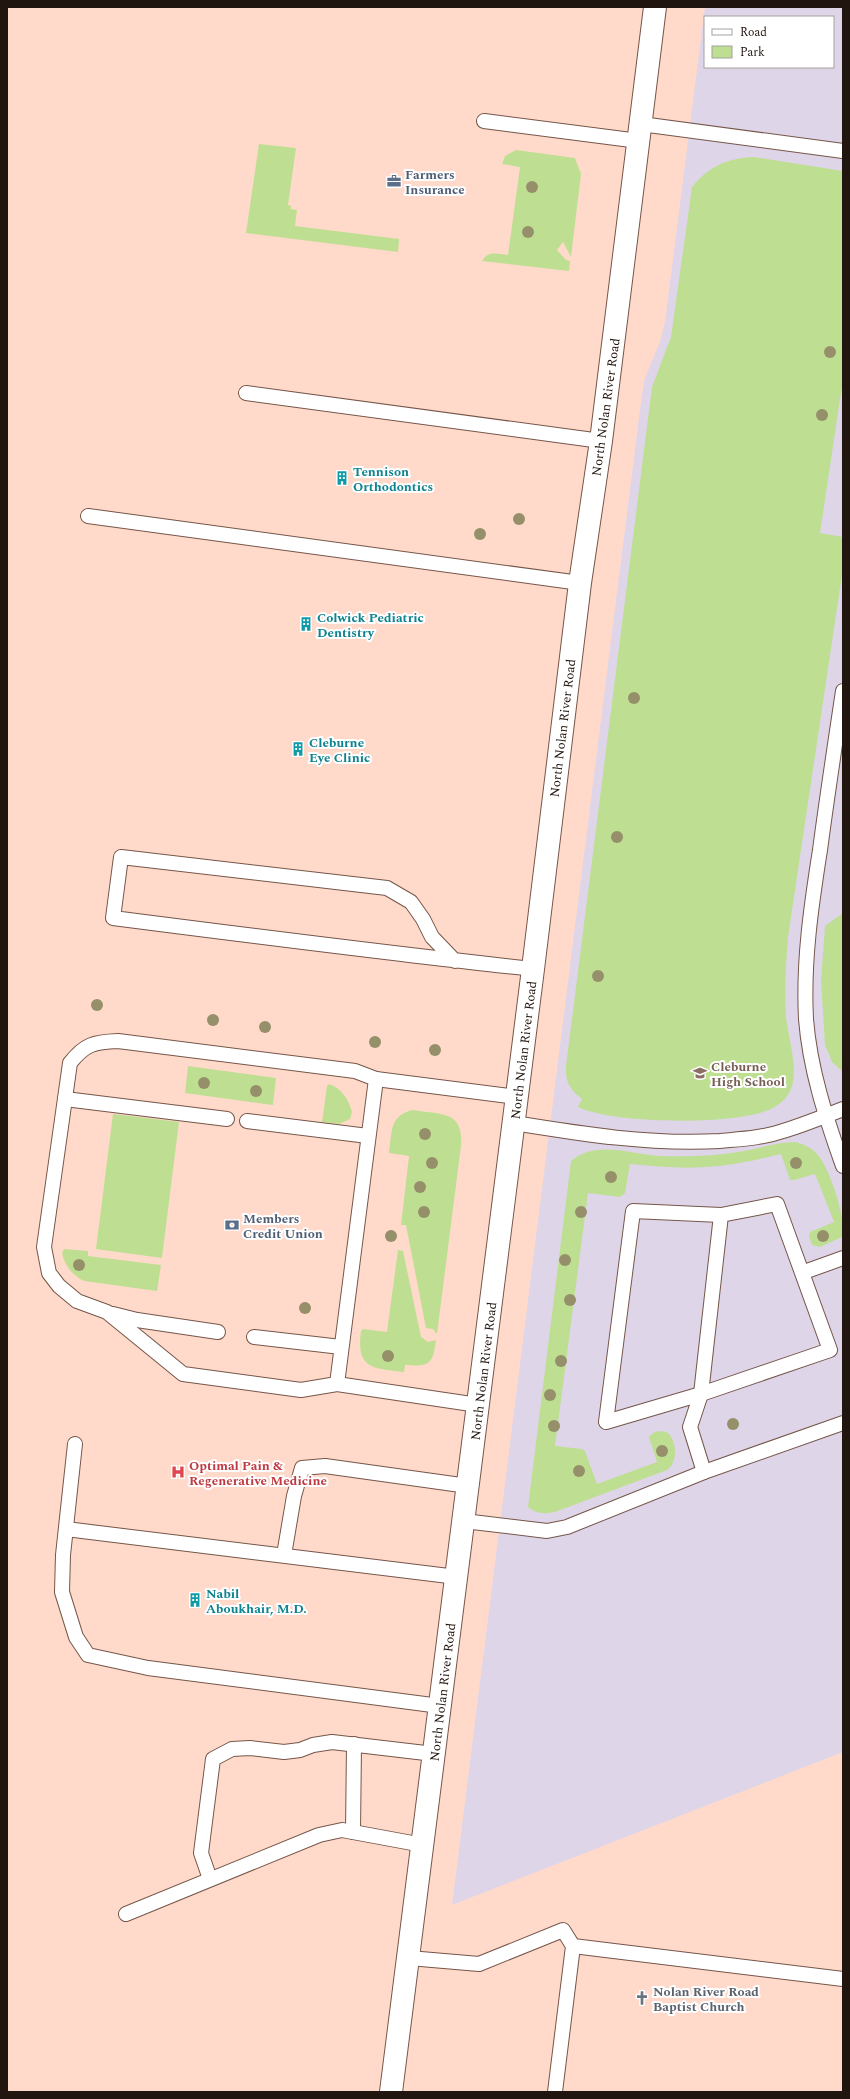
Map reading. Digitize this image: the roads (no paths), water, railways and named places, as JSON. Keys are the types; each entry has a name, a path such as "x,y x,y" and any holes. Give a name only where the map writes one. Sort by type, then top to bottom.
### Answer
{"main road":[{"name":"North Nolan River Road","path":"391,2092 514,1124 580,583 601,440 655,7"}],"lane":[{"path":"484,121 843,150"},
{"path":"246,393 601,440"},
{"path":"88,516 580,583"},
{"path":"843,692 807,934 805,979 806,1020 812,1066 825,1116 843,1166"},
{"path":"455,961 432,937 423,919 411,902 388,888 121,857 114,918 455,961 533,969"},
{"path":"218,1332 137,1320 107,1312 76,1301 59,1286 49,1273 44,1247 70,1062 81,1049 100,1041 118,1040 347,1070 376,1079 517,1097"},
{"path":"337,1384 376,1079"},
{"path":"65,1099 227,1119"},
{"path":"514,1124 633,1140 674,1142 746,1139 782,1132 843,1109"},
{"path":"247,1121 368,1136"},
{"path":"777,1204 804,1272 830,1350 701,1394 606,1422 633,1211 721,1215 777,1204"},
{"path":"704,1472 690,1427 701,1394 721,1215"},
{"path":"804,1272 843,1258"},
{"path":"107,1312 183,1374 301,1390 337,1384 478,1404"},
{"path":"254,1337 341,1347"},
{"path":"464,1521 528,1529 554,1529 567,1527 704,1472 843,1423"},
{"path":"75,1444 66,1529 62,1592 76,1637 88,1655 148,1668 440,1706"},
{"path":"284,1555 294,1496 302,1468 324,1466 468,1486"},
{"path":"66,1529 457,1577"},
{"path":"210,1879 201,1853 213,1759 232,1749 250,1748 284,1752 300,1750 314,1745 332,1742 434,1754"},
{"path":"354,1744 354,1832"},
{"path":"126,1914 319,1835 342,1830 423,1845"},
{"path":"409,1958 479,1964 563,1930 573,1946 555,2092"},
{"path":"573,1946 843,1979"}],"place":[{"name":"Farmers Insurance","path":"394,181"},
{"name":"Tennison Orthodontics","path":"342,478"},
{"name":"Colwick Pediatric Dentistry","path":"306,624"},
{"name":"Cleburne Eye Clinic","path":"298,749"},
{"name":"Cleburne High School","path":"700,1073"},
{"name":"Members Credit Union","path":"232,1225"},
{"name":"Optimal Pain & Regenerative Medicine","path":"178,1472"},
{"name":"Nabil Aboukhair, M.D.","path":"195,1600"},
{"name":"Nolan River Road Baptist Church","path":"642,1998"}]}
